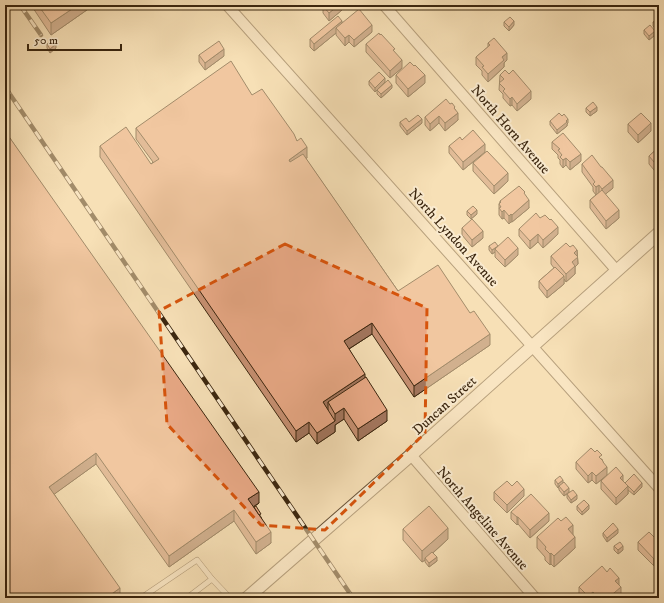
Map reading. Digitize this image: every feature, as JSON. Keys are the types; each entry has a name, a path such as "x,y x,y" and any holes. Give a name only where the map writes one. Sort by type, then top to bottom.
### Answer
{"street":[{"name":"North Lyndon Avenue","path":"228,5 659,488"},
{"name":"North Horn Avenue","path":"384,5 616,271"},
{"name":"Duncan Street","path":"247,598 411,456 659,233"},
{"name":"North Angeline Avenue","path":"411,456 535,598"}],"lane":[{"path":"141,598 197,560 230,598"},
{"path":"187,598 212,579"}],"highlighted area":[{"path":"285,244 427,308 425,433 325,530 261,525 167,424 159,311"}],"building":[{"path":"38,5 78,5 51,23"},
{"path":"339,5 329,13 323,6"},
{"path":"359,9 372,25 354,40 349,35 345,38 336,28"},
{"path":"338,16 342,21 314,44 310,39"},
{"path":"510,17 514,21 509,27 504,22"},
{"path":"658,18 659,25 657,27 653,22"},
{"path":"650,25 655,31 649,36 644,30"},
{"path":"379,33 395,49 393,50 402,60 390,71 366,44"},
{"path":"494,38 507,53 502,57 504,60 488,74 482,67 484,66 476,57 490,45 488,43"},
{"path":"53,40 56,44 50,49 47,44"},
{"path":"219,41 224,49 205,63 199,55"},
{"path":"231,61 252,95 262,89 294,134 297,141 301,138 307,147 289,160 290,162 303,154 398,291 438,265 470,313 474,311 490,334 414,386 372,323 344,341 365,374 323,402 335,421 317,433 309,422 296,431 100,146 126,127 151,164 159,159 136,128"},
{"path":"410,62 425,75 408,89 396,75"},
{"path":"505,70 509,74 513,70 531,91 517,104 512,97 510,99 503,91 505,89 499,83 504,79 500,75"},
{"path":"379,72 385,78 375,88 369,81"},
{"path":"388,80 392,85 381,94 377,90"},
{"path":"446,99 450,104 452,103 458,113 445,123 439,116 430,124 425,117"},
{"path":"593,102 597,107 590,112 586,108"},
{"path":"559,113 562,116 564,114 568,119 566,121 567,122 557,130 550,121"},
{"path":"641,113 651,123 638,135 628,124"},
{"path":"418,115 422,119 407,131 400,122 406,118 409,122"},
{"path":"473,130 485,144 463,162 449,146 460,137 462,140"},
{"path":"5,131 259,492 248,499 271,532 256,542 234,510 169,556 96,453 49,487 120,588 106,598 5,598"},
{"path":"563,133 581,154 570,162 566,158 563,160 560,157 562,155 558,150 560,149 552,142"},
{"path":"659,147 659,168 649,156"},
{"path":"487,151 508,173 494,186 473,163"},
{"path":"592,155 613,180 602,189 599,185 596,187 593,184 595,182 582,164"},
{"path":"519,186 525,192 524,193 529,200 509,216 504,210 502,212 499,208 501,207 499,204 501,202 500,201"},
{"path":"602,190 619,210 606,221 590,200"},
{"path":"473,206 477,210 471,215 467,211"},
{"path":"536,213 540,218 545,215 558,227 543,240 538,234 530,241 519,229"},
{"path":"472,219 483,231 472,240 462,228"},
{"path":"508,237 518,248 505,260 495,249"},
{"path":"495,242 498,246 492,250 489,246"},
{"path":"566,243 570,247 573,245 577,250 574,253 578,257 572,262 575,266 566,274 551,256"},
{"path":"555,267 564,276 547,291 539,281"},
{"path":"366,377 387,410 358,429 344,408 335,414 328,402"},
{"path":"591,448 595,452 597,450 602,455 599,457 607,467 596,476 592,472 588,476 576,462"},
{"path":"616,467 623,475 620,478 628,486 616,498 601,481"},
{"path":"634,474 642,483 634,492 625,483"},
{"path":"560,476 563,480 558,484 555,480"},
{"path":"507,481 512,486 517,481 524,489 507,505 494,492"},
{"path":"564,482 569,488 564,492 559,486"},
{"path":"573,490 577,495 571,500 567,494"},
{"path":"531,494 549,513 530,530 511,512"},
{"path":"584,500 589,505 582,512 577,506"},
{"path":"256,506 261,514 259,515 254,507"},
{"path":"429,506 448,528 422,551 403,529"},
{"path":"566,517 573,525 568,529 575,537 554,556 545,549 546,547 537,537 558,518 561,521"},
{"path":"613,523 618,529 607,538 603,533"},
{"path":"649,532 654,537 659,532 659,554 654,559 638,542"},
{"path":"620,542 623,546 618,550 614,546"},
{"path":"432,552 437,557 429,563 425,558"},
{"path":"602,566 607,572 610,568 619,578 615,581 621,587 608,598 596,598 593,592 588,596 579,587"}],"railway":[{"path":"20,5 41,35"},
{"path":"5,87 353,598"}]}
